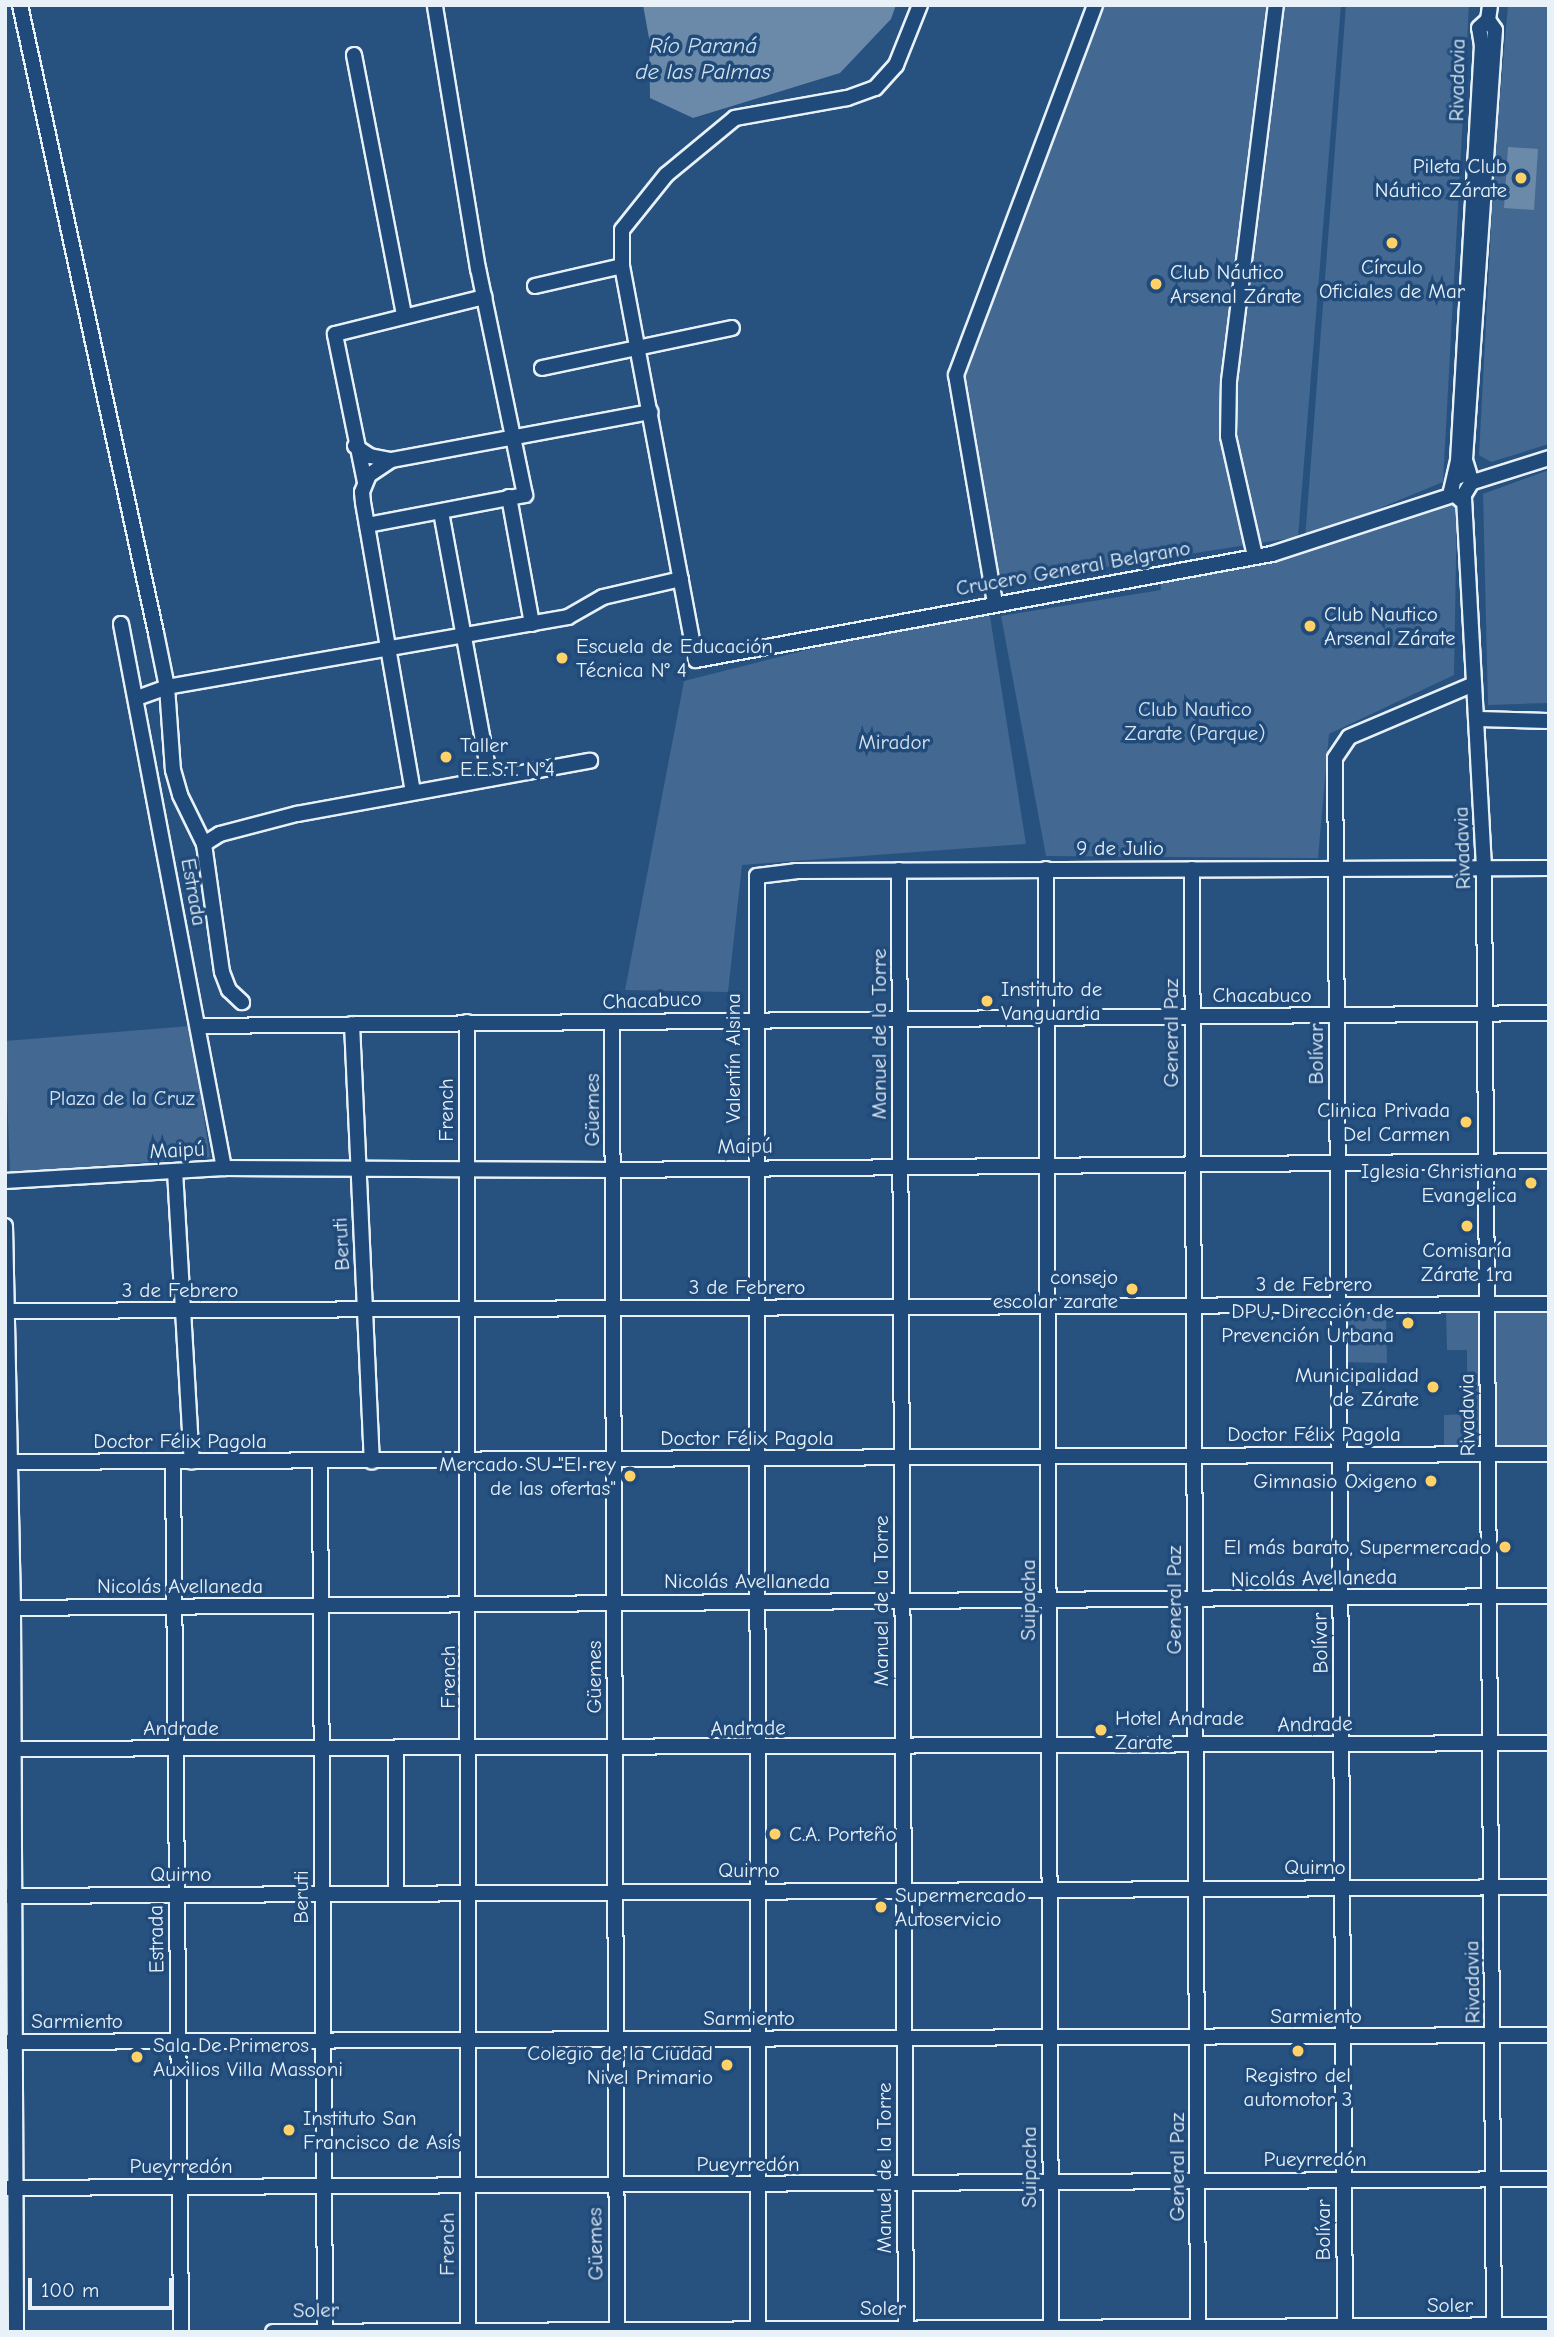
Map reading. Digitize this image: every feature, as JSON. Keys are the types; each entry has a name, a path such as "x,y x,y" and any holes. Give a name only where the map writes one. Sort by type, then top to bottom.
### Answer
{"street":[{"path":"20,5 167,687 173,770 184,807 204,844 222,972 229,990 242,1002"},
{"path":"367,525 525,495 484,297 435,5"},
{"path":"137,698 167,687 568,617 603,597 681,579 619,244 637,206 713,134 744,115 835,100 875,88 897,65 920,5"},
{"path":"995,603 956,375 1095,5"},
{"path":"1255,556 1228,436 1229,381 1276,5"},
{"name":"Rivadavia","path":"1466,478 1465,460 1495,30 1489,13"},
{"path":"354,55 404,314"},
{"path":"535,286 621,265"},
{"path":"413,792 367,525 365,482 332,339 339,332 404,314 484,297"},
{"path":"542,368 732,328"},
{"path":"355,446 370,456 391,460 651,412"},
{"path":"1458,496 1466,478 1549,458"},
{"path":"365,482 391,460"},
{"name":"Crucero General Belgrano","path":"681,579 696,660 1255,556 1458,496"},
{"name":"Rivadavia","path":"1458,496 1478,719 1484,868 1494,2329"},
{"path":"509,498 532,624"},
{"path":"441,512 466,635 490,779"},
{"name":"Estrada","path":"121,624 224,1168"},
{"name":"Bolívar","path":"1345,2329 1335,766 1340,747 1349,737 1474,684"},
{"path":"1478,719 1549,721"},
{"path":"204,844 220,834 286,816 590,761"},
{"name":"9 de Julio","path":"757,876 900,870 1549,868"},
{"name":"Suipacha","path":"1046,869 1051,2330"},
{"name":"General Paz","path":"1192,869 1198,2329"},
{"name":"Manuel de la Torre","path":"900,870 906,2330"},
{"name":"Valentín Alsina","path":"757,876 754,1018 757,1892 761,2185 758,2331"},
{"name":"Chacabuco","path":"198,1026 754,1018 1192,1015 1337,1017 1549,1013"},
{"name":"French","path":"467,1022 468,2332"},
{"name":"Güemes","path":"612,1022 617,2331"},
{"name":"Beruti","path":"352,1024 372,1462"},
{"name":"Maipú","path":"5,1181 224,1168 613,1170 1549,1161"},
{"path":"175,1171 192,1462"},
{"path":"5,1226 8,1311 10,2188 16,2332"},
{"name":"3 de Febrero","path":"8,1311 1549,1304"},
{"name":"Doctor Félix Pagola","path":"7,1462 1549,1454"},
{"name":"Estrada","path":"173,1462 180,2332"},
{"name":"Beruti","path":"320,1462 323,1607 321,2040 325,2331"},
{"name":"Nicolás Avellaneda","path":"9,1608 1549,1596"},
{"name":"Andrade","path":"8,1749 615,1750 1549,1743"},
{"path":"396,1748 396,1894"},
{"name":"Quirno","path":"9,1896 757,1892 904,1888 1051,1890 1549,1887"},
{"name":"Sarmiento","path":"9,2042 1549,2035"},
{"name":"Pueyrredón","path":"10,2188 1549,2179"},
{"name":"Soler","path":"274,2332 1494,2329 1549,2325"}],"green space":[{"name":"Club Náutico Arsenal Zárate","path":"1090,5 1341,5 1298,537 999,584 961,378"},
{"name":"Círculo Oficiales de Mar","path":"1346,5 1469,5 1443,482 1305,539"},
{"path":"1508,5 1549,5 1549,444 1491,462 1479,455 1495,153"},
{"path":"1549,470 1549,703 1488,705 1483,494"},
{"name":"Club Nautico Zarate (Parque)","path":"1457,503 1454,675 1329,734 1318,858 1046,856 1001,616 1161,590 1160,578 1268,564"},
{"name":"Mirador","path":"988,604 1026,844 742,865 728,992 625,990 684,681"},
{"name":"Plaza de la Cruz","path":"190,1026 210,1157 10,1173 5,1041"},
{"path":"1342,1307 1386,1307 1387,1363 1341,1362"},
{"path":"1484,1307 1485,1448 1444,1449 1444,1415 1467,1414 1467,1350 1447,1350 1446,1312"},
{"path":"1549,1307 1549,1451 1494,1449 1492,1309"}],"water":[{"name":"Río Paraná de las Palmas","path":"643,5 896,5 891,19 840,73 693,118 650,98 649,38"},
{"name":"Pileta Club Náutico Zárate","path":"1508,147 1538,149 1534,210 1504,208"}],"place":[{"name":"Pileta Club Náutico Zárate","path":"1521,178"},
{"name":"Círculo Oficiales de Mar","path":"1392,243"},
{"name":"Club Náutico Arsenal Zárate","path":"1156,284"},
{"name":"Club Nautico Arsenal Zárate","path":"1310,626"},
{"name":"Escuela de Educación Técnica N° 4","path":"562,658"},
{"name":"Taller E.E.S.T. N°4","path":"446,757"},
{"name":"Instituto de Vanguardia","path":"987,1001"},
{"name":"Clinica Privada Del Carmen","path":"1466,1122"},
{"name":"Iglesia Christiana Evangelica","path":"1531,1183"},
{"name":"Comisaría Zárate 1ra","path":"1467,1226"},
{"name":"consejo escolar zarate","path":"1132,1289"},
{"name":"DPU, Dirección de Prevención Urbana","path":"1408,1323"},
{"name":"Municipalidad de Zárate","path":"1433,1387"},
{"name":"Mercado SU \"El rey de las ofertas\"","path":"630,1476"},
{"name":"Gimnasio Oxigeno","path":"1431,1481"},
{"name":"El más barato, Supermercado","path":"1505,1547"},
{"name":"Hotel Andrade Zarate","path":"1101,1730"},
{"name":"C.A. Porteño","path":"775,1834"},
{"name":"Supermercado Autoservicio","path":"881,1907"},
{"name":"Registro del automotor 3","path":"1298,2051"},
{"name":"Sala De Primeros Auxilios Villa Massoni","path":"137,2057"},
{"name":"Colegio de la Ciudad Nivel Primario","path":"727,2065"},
{"name":"Instituto San Francisco de Asís","path":"289,2130"}]}
